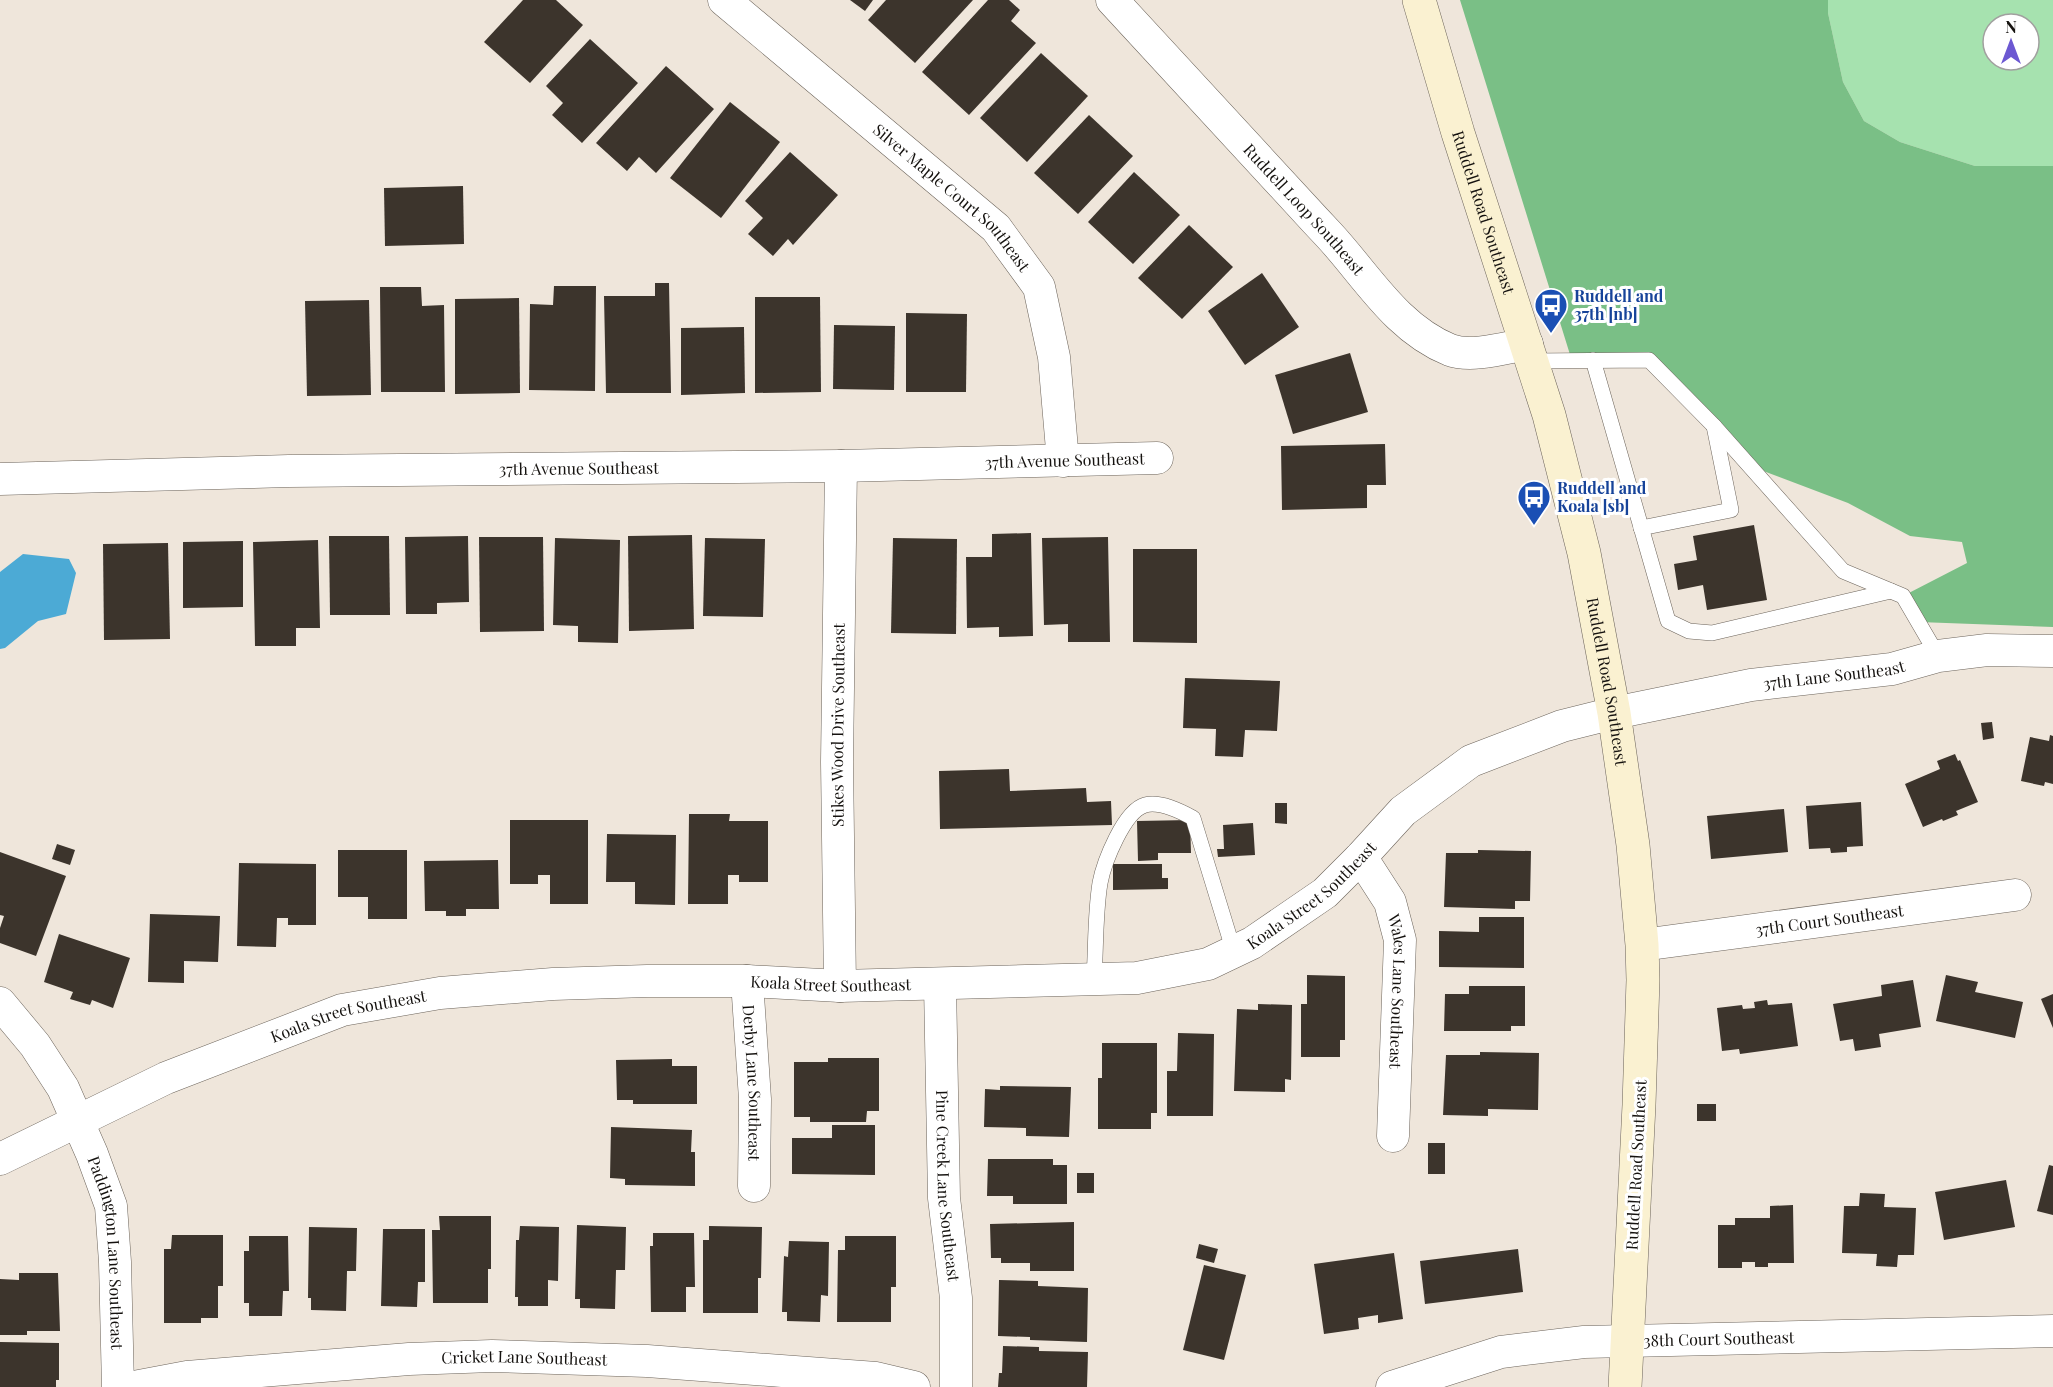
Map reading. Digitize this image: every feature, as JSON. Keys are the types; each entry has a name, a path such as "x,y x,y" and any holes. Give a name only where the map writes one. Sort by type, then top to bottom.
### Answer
{"main road":[{"name":"Ruddell Road Southeast","path":"1419,0 1458,133 1550,415 1584,553 1614,712 1633,845 1642,945 1639,1105 1625,1387"}],"street":[{"name":"Silver Maple Court Southeast","path":"724,0 996,228 1039,287 1054,357 1063,461"},
{"name":"Ruddell Loop Southeast","path":"1112,0 1344,251 1399,318 1416,332 1452,351 1529,353"},
{"name":"37th Avenue Southeast","path":"0,479 289,471 841,466 1158,459"},
{"name":"Stikes Wood Drive Southeast","path":"840,986 837,762 841,466"},
{"name":"37th Lane Southeast","path":"1614,712 1751,685 1892,669 1938,656 1987,650 2053,651"},
{"name":"Koala Street Southeast","path":"0,1159 166,1078 342,1010 440,993 552,984 747,981 840,986 1137,978 1208,964 1252,943 1324,893 1403,811 1471,761 1562,726 1614,712"},
{"name":"Wales Lane Southeast","path":"1361,857 1390,902 1400,940 1393,1136"},
{"name":"37th Court Southeast","path":"1642,945 2015,895"},
{"name":"Derby Lane Southeast","path":"747,981 755,1099 754,1186"},
{"name":"Pine Creek Lane Southeast","path":"940,984 945,1198 956,1298 956,1387"},
{"name":"Paddington Lane Southeast","path":"0,1003 35,1045 63,1088 111,1206 115,1262 118,1387"},
{"name":"38th Court Southeast","path":"1392,1387 1501,1352 1584,1342 2053,1331"},
{"name":"Cricket Lane Southeast","path":"134,1387 187,1377 409,1359 492,1356 647,1360 876,1378 914,1387"}],"lane":[{"path":"1529,353 1593,360 1649,360 1713,426 1843,571 1903,596 1938,656"},
{"path":"1593,360 1668,621 1689,631 1712,633 1891,591"},
{"path":"1641,528 1731,510 1713,426"},
{"path":"1094,979 1100,881 1121,828 1132,812 1146,805 1176,808 1193,818 1234,952"}],"green space":[{"path":"1460,0 1828,0 1828,13 1843,82 1864,121 1900,142 1975,166 2053,166 2053,627 1919,622 1903,596 1967,563 1962,542 1910,536 1848,503 1750,466 1649,360 1572,361"},
{"path":"1828,0 2053,0 2053,166 1975,166 1900,142 1864,121 1843,82 1828,13"}],"water":[{"path":"23,554 69,559 76,573 66,614 38,621 5,648 0,649 0,572"}],"building":[{"path":"523,0 556,0 583,25 530,83 484,42"},
{"path":"850,0 873,0 865,11"},
{"path":"886,0 973,0 915,63 868,20"},
{"path":"988,0 1009,0 1020,10 1011,21 1036,43 969,115 922,72"},
{"path":"590,39 638,83 582,143 552,115 563,103 546,86"},
{"path":"1041,53 1088,96 1027,162 980,118"},
{"path":"666,66 714,109 656,173 639,157 627,171 596,143"},
{"path":"730,102 780,142 721,218 670,178"},
{"path":"1089,115 1133,156 1078,214 1034,173"},
{"path":"790,152 838,195 793,245 788,239 773,256 748,234 763,218 745,201"},
{"path":"1134,172 1180,215 1133,264 1088,222"},
{"path":"463,186 464,244 385,246 384,188"},
{"path":"1189,225 1233,267 1182,319 1138,278"},
{"path":"1262,273 1299,327 1245,365 1208,311"},
{"path":"655,283 669,283 671,393 606,393 604,296 655,296"},
{"path":"554,286 596,286 595,391 529,390 530,304 553,305"},
{"path":"380,287 421,287 422,306 444,305 445,392 381,392"},
{"path":"755,297 820,297 821,392 755,393"},
{"path":"519,298 520,393 455,394 455,299"},
{"path":"369,300 371,395 307,396 305,301"},
{"path":"906,313 967,314 966,392 906,392"},
{"path":"834,325 895,326 894,390 833,389"},
{"path":"744,327 745,393 681,395 681,328"},
{"path":"1350,353 1368,412 1293,434 1275,375"},
{"path":"1385,444 1386,485 1367,485 1367,508 1282,510 1281,446"},
{"path":"1754,525 1767,600 1707,610 1703,585 1678,590 1674,564 1697,560 1693,536"},
{"path":"1031,533 1033,636 999,637 999,627 967,628 966,557 992,557 992,534"},
{"path":"692,535 694,629 629,631 628,536"},
{"path":"329,536 389,536 390,615 330,615"},
{"path":"468,536 469,602 437,603 437,614 406,614 405,537"},
{"path":"479,537 543,537 544,631 480,632"},
{"path":"1108,537 1110,642 1068,642 1068,624 1044,625 1042,538"},
{"path":"555,538 620,540 618,643 578,642 578,626 553,625"},
{"path":"705,538 765,539 763,617 703,616"},
{"path":"893,538 957,539 956,634 891,633"},
{"path":"318,540 320,628 296,628 296,646 255,646 253,542"},
{"path":"243,541 243,607 183,608 183,542"},
{"path":"168,543 170,639 104,640 103,544"},
{"path":"1133,549 1197,549 1197,643 1133,642"},
{"path":"1185,678 1280,681 1277,731 1245,730 1243,757 1215,756 1216,729 1183,728"},
{"path":"1992,722 1994,738 1983,740 1981,723"},
{"path":"2050,735 2053,736 2053,784 2045,782 2044,786 2021,781 2030,737 2049,741"},
{"path":"1955,754 1958,761 1960,760 1978,802 1956,811 1958,815 1923,827 1905,784 1940,769 1937,761"},
{"path":"1009,769 1010,791 1086,788 1087,802 1111,801 1112,825 940,829 939,771"},
{"path":"1861,802 1863,846 1847,847 1847,852 1831,853 1830,848 1809,849 1806,806"},
{"path":"1275,803 1287,803 1287,824 1275,823"},
{"path":"1784,809 1788,852 1711,859 1707,816"},
{"path":"689,814 730,814 729,821 768,821 768,882 739,882 739,875 728,875 728,904 688,904"},
{"path":"510,820 588,820 588,904 550,904 550,875 538,875 538,884 510,884"},
{"path":"1190,820 1191,853 1158,853 1158,860 1138,861 1137,821"},
{"path":"1253,823 1255,855 1218,857 1217,849 1224,849 1223,825"},
{"path":"607,834 676,835 675,905 635,904 635,882 606,882"},
{"path":"57,844 75,850 70,865 52,859"},
{"path":"338,850 407,850 407,919 368,919 368,897 338,897"},
{"path":"1478,850 1531,851 1530,901 1515,901 1515,909 1444,907 1446,853 1478,853"},
{"path":"0,852 66,876 36,956 0,943 0,928 4,916 0,915"},
{"path":"498,860 499,909 466,909 466,916 446,916 446,911 425,911 424,861"},
{"path":"239,863 316,864 316,925 288,925 288,918 277,918 276,947 237,946"},
{"path":"1113,864 1162,864 1162,878 1168,878 1168,889 1113,890"},
{"path":"150,914 220,916 218,962 184,961 184,983 148,982"},
{"path":"1479,917 1524,917 1524,968 1439,967 1439,931 1479,932"},
{"path":"59,934 130,958 113,1008 92,1000 90,1005 70,999 73,992 44,982"},
{"path":"1307,975 1345,976 1345,1040 1340,1040 1340,1057 1301,1057 1301,1004 1307,1004"},
{"path":"1946,975 1978,982 1975,992 2023,1002 2015,1038 1936,1021"},
{"path":"1913,980 1921,1027 1879,1034 1881,1047 1855,1051 1853,1039 1840,1041 1833,1004 1882,996 1881,985"},
{"path":"1469,986 1525,986 1525,1026 1511,1026 1511,1031 1444,1031 1445,994 1469,994"},
{"path":"2053,994 2053,1028 2041,999"},
{"path":"1767,1000 1768,1005 1792,1003 1798,1046 1740,1054 1739,1049 1722,1051 1717,1008 1742,1005 1743,1009 1755,1008 1754,1002"},
{"path":"1258,1004 1292,1005 1291,1080 1285,1079 1285,1092 1234,1091 1237,1009 1258,1010"},
{"path":"1178,1033 1214,1034 1213,1116 1167,1116 1167,1071 1177,1071"},
{"path":"1102,1043 1157,1043 1157,1113 1151,1113 1151,1129 1098,1129 1098,1078 1102,1078"},
{"path":"1480,1052 1539,1053 1538,1110 1488,1109 1488,1116 1443,1115 1446,1055 1480,1055"},
{"path":"828,1058 879,1058 879,1111 867,1111 866,1122 810,1122 810,1117 794,1117 794,1062 828,1062"},
{"path":"672,1059 672,1066 697,1066 697,1104 633,1104 633,1100 617,1100 616,1060"},
{"path":"1000,1086 1071,1087 1069,1137 1026,1136 1026,1128 984,1127 985,1089 1000,1090"},
{"path":"1697,1104 1716,1104 1716,1121 1697,1121"},
{"path":"832,1125 875,1125 875,1175 792,1174 792,1138 832,1138"},
{"path":"611,1127 692,1130 691,1152 695,1152 695,1186 625,1185 625,1179 610,1178"},
{"path":"1428,1143 1445,1143 1445,1174 1428,1174"},
{"path":"988,1159 1053,1159 1053,1165 1067,1165 1067,1204 1013,1204 1013,1196 987,1196"},
{"path":"2049,1165 2053,1166 2053,1215 2037,1211"},
{"path":"1077,1173 1094,1173 1094,1193 1077,1193"},
{"path":"2006,1180 2015,1227 1944,1240 1935,1192"},
{"path":"1860,1193 1885,1194 1884,1207 1916,1208 1914,1255 1898,1255 1897,1267 1876,1266 1877,1254 1842,1253 1844,1206 1859,1206"},
{"path":"1793,1205 1794,1263 1768,1263 1768,1267 1755,1267 1755,1262 1742,1262 1742,1268 1718,1268 1718,1225 1735,1225 1735,1218 1770,1218 1770,1206"},
{"path":"439,1216 491,1216 491,1269 488,1269 488,1303 433,1303 432,1230 440,1230"},
{"path":"1074,1222 1074,1271 1030,1271 1030,1263 1001,1263 1001,1258 991,1258 990,1224"},
{"path":"577,1225 626,1227 625,1270 616,1270 615,1309 580,1308 580,1299 575,1299"},
{"path":"520,1226 559,1227 558,1281 548,1280 548,1306 518,1306 518,1297 515,1297 516,1240 519,1240"},
{"path":"709,1226 762,1227 758,1313 703,1313 703,1240 709,1240"},
{"path":"309,1227 357,1228 356,1271 347,1271 346,1311 311,1310 311,1298 308,1298"},
{"path":"383,1229 425,1229 425,1282 418,1282 417,1307 381,1306"},
{"path":"653,1233 694,1233 695,1287 686,1287 686,1312 651,1312 650,1246 653,1246"},
{"path":"172,1235 223,1235 223,1286 218,1286 218,1318 201,1318 201,1323 164,1323 164,1249 171,1249"},
{"path":"249,1236 288,1236 289,1291 283,1291 282,1316 249,1316 249,1303 244,1303 244,1251 249,1251"},
{"path":"845,1236 896,1236 896,1287 891,1287 891,1322 837,1322 838,1250 845,1250"},
{"path":"789,1241 829,1242 828,1296 821,1295 820,1322 787,1321 787,1312 782,1312 784,1256 788,1257"},
{"path":"1199,1244 1218,1249 1214,1263 1196,1258"},
{"path":"1518,1249 1523,1292 1425,1304 1420,1261"},
{"path":"1394,1253 1403,1319 1378,1323 1378,1315 1358,1318 1359,1329 1324,1334 1314,1264"},
{"path":"1204,1265 1246,1275 1224,1360 1183,1350"},
{"path":"19,1273 58,1273 60,1331 27,1331 27,1335 0,1335 0,1279 19,1280"},
{"path":"999,1280 1038,1281 1038,1286 1088,1288 1087,1342 1030,1340 1030,1337 998,1336"},
{"path":"0,1342 59,1343 59,1380 56,1380 56,1387 0,1387"},
{"path":"1003,1346 1039,1347 1039,1351 1088,1352 1087,1387 998,1387 999,1373 1002,1373"}],"place":[{"name":"Ruddell and 37th [nb]","path":"1551,334"},
{"name":"Ruddell and Koala [sb]","path":"1534,526"}]}
